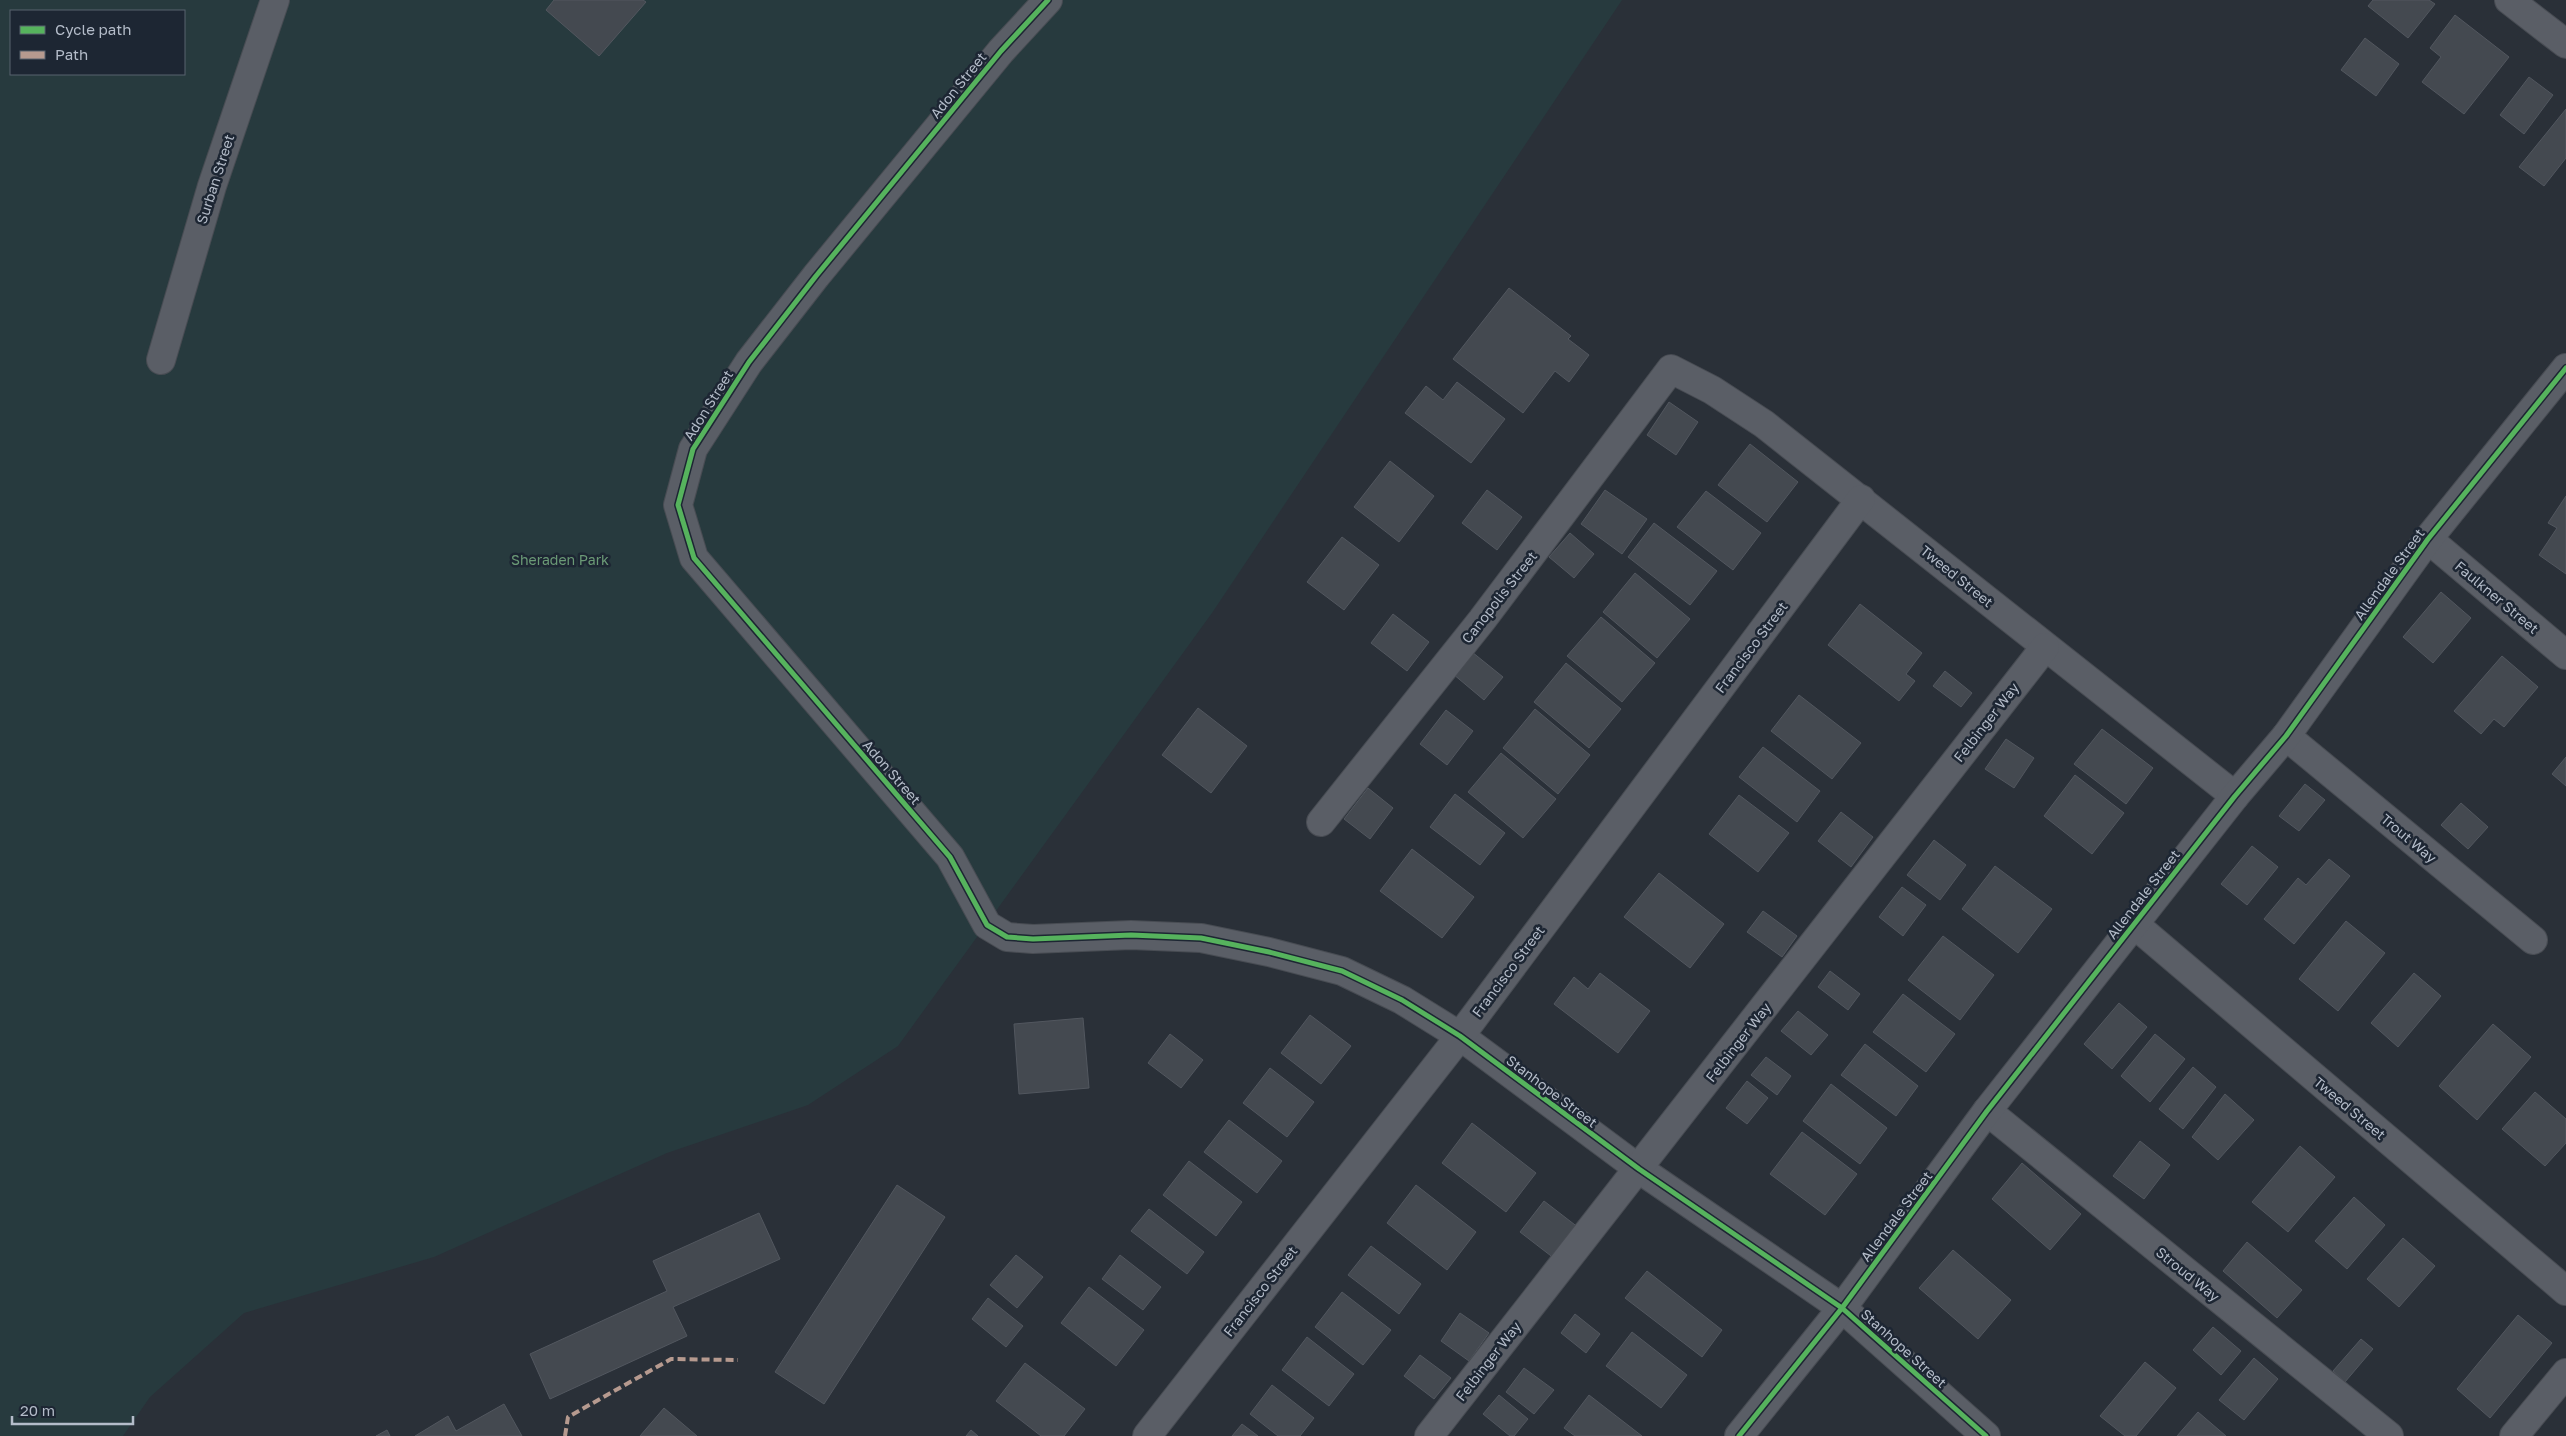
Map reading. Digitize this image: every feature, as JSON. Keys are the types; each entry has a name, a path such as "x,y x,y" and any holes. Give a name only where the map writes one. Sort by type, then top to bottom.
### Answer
{"street":[{"name":"Surban Street","path":"161,360 212,186 275,0"},
{"name":"Adon Street","path":"1033,939 1007,937 987,925 950,857 694,558 678,504 693,449 749,362 816,276 1001,51 1048,0"},
{"path":"2508,0 2566,44"},
{"name":"Allendale Street","path":"1739,1436 1842,1308 1987,1111 2235,796 2286,736 2428,539 2566,368"},
{"name":"Tweed Street","path":"1671,369 1712,390 1764,424 2235,796"},
{"name":"Canopolis Street","path":"1321,822 1482,620 1671,369"},
{"name":"Francisco Street","path":"1147,1436 1460,1036 1861,499"},
{"name":"Faulkner Street","path":"2428,539 2566,655"},
{"name":"Felbinger Way","path":"1429,1436 1639,1170 2045,647"},
{"name":"Trout Way","path":"2286,736 2533,940"},
{"name":"Tweed Street","path":"2134,924 2566,1291"},
{"name":"Stanhope Street","path":"1033,939 1130,935 1192,937 1269,952 1342,971 1402,1000 1460,1036 1639,1170 1842,1308 1986,1436"},
{"name":"Stroud Way","path":"1987,1111 2389,1436"},
{"path":"2514,1436 2566,1373"}],"green space":[{"name":"Sheraden Park","path":"0,0 1622,0 1212,613 898,1046 808,1105 667,1153 434,1257 244,1313 150,1397 123,1436 0,1436"}],"building":[{"path":"554,0 643,0 646,2 599,56 546,10"},
{"path":"2373,0 2429,0 2435,4 2408,38 2368,6"},
{"path":"2455,15 2509,57 2464,114 2422,82 2441,57 2430,48"},
{"path":"2365,38 2399,64 2376,96 2341,70"},
{"path":"2529,77 2553,95 2524,134 2500,115"},
{"path":"2566,109 2566,158 2544,186 2519,167"},
{"path":"1509,288 1571,336 1568,339 1589,355 1569,382 1555,371 1523,413 1453,359"},
{"path":"1457,382 1505,419 1471,463 1405,413 1426,386 1443,400"},
{"path":"1669,402 1698,422 1676,455 1647,435"},
{"path":"1750,444 1798,482 1767,522 1718,485"},
{"path":"1390,461 1434,496 1399,542 1354,507"},
{"path":"1487,490 1522,517 1497,550 1462,523"},
{"path":"1605,490 1647,519 1622,554 1581,524"},
{"path":"1706,491 1761,533 1733,570 1677,527"},
{"path":"2566,496 2566,574 2539,555 2557,528 2548,523"},
{"path":"1654,523 1717,571 1690,605 1628,557"},
{"path":"1570,533 1594,554 1574,578 1549,557"},
{"path":"1342,537 1379,565 1344,610 1307,582"},
{"path":"1635,573 1690,619 1657,658 1603,612"},
{"path":"2441,592 2471,618 2433,663 2403,637"},
{"path":"1860,604 1922,653 1906,674 1915,681 1899,701 1828,645"},
{"path":"1393,614 1429,642 1407,671 1371,643"},
{"path":"1601,617 1655,663 1622,702 1567,656"},
{"path":"1472,652 1503,677 1484,700 1453,674"},
{"path":"2502,656 2538,687 2504,727 2494,719 2481,734 2454,711"},
{"path":"1566,663 1621,709 1589,748 1534,702"},
{"path":"1945,671 1972,693 1961,707 1933,686"},
{"path":"1799,695 1861,743 1832,779 1771,731"},
{"path":"1198,708 1247,746 1211,793 1162,755"},
{"path":"1535,709 1590,755 1558,794 1503,748"},
{"path":"1446,710 1473,731 1447,765 1420,744"},
{"path":"2102,729 2153,768 2126,804 2074,764"},
{"path":"2006,739 2034,758 2014,788 1985,769"},
{"path":"1763,747 1820,791 1797,822 1739,777"},
{"path":"1501,753 1556,799 1523,838 1468,792"},
{"path":"2566,757 2566,786 2552,774"},
{"path":"2075,775 2124,813 2092,854 2044,816"},
{"path":"2305,784 2325,800 2299,831 2279,816"},
{"path":"1368,788 1393,808 1370,839 1344,819"},
{"path":"1455,794 1505,833 1480,865 1430,827"},
{"path":"1739,795 1789,833 1758,872 1709,834"},
{"path":"2461,803 2488,827 2468,849 2441,825"},
{"path":"1841,812 1873,837 1851,867 1818,841"},
{"path":"1934,840 1966,865 1940,900 1907,875"},
{"path":"2252,846 2278,867 2247,905 2221,884"},
{"path":"1412,849 1474,897 1442,938 1380,891"},
{"path":"2329,859 2350,876 2294,944 2264,919 2298,878 2306,885"},
{"path":"1995,866 2052,909 2018,953 1962,909"},
{"path":"1659,873 1724,924 1690,968 1624,917"},
{"path":"1902,887 1926,905 1903,936 1879,917"},
{"path":"1763,911 1797,936 1782,957 1747,932"},
{"path":"2346,921 2385,953 2338,1011 2299,979"},
{"path":"1943,936 1994,975 1960,1020 1908,980"},
{"path":"1830,971 1860,994 1848,1010 1818,987"},
{"path":"1600,973 1650,1011 1618,1053 1554,1004 1574,977 1588,989"},
{"path":"2414,973 2441,996 2398,1047 2371,1023"},
{"path":"1903,994 1955,1034 1926,1072 1873,1032"},
{"path":"2119,1003 2147,1027 2112,1069 2084,1044"},
{"path":"1798,1011 1828,1035 1811,1055 1781,1031"},
{"path":"1310,1015 1351,1046 1321,1084 1281,1053"},
{"path":"1083,1018 1089,1088 1019,1094 1014,1024"},
{"path":"2493,1024 2531,1057 2477,1120 2439,1086"},
{"path":"1170,1034 1203,1060 1181,1088 1148,1063"},
{"path":"2155,1034 2185,1059 2150,1102 2121,1076"},
{"path":"1865,1044 1918,1086 1896,1116 1841,1075"},
{"path":"1766,1057 1791,1076 1777,1095 1751,1075"},
{"path":"2193,1067 2216,1087 2183,1129 2159,1109"},
{"path":"1270,1068 1314,1102 1287,1137 1243,1103"},
{"path":"1747,1081 1768,1098 1747,1124 1726,1108"},
{"path":"1831,1084 1887,1128 1860,1164 1803,1121"},
{"path":"2535,1092 2566,1119 2566,1143 2545,1166 2502,1129"},
{"path":"2225,1094 2254,1120 2218,1160 2192,1137"},
{"path":"1229,1120 1282,1161 1257,1193 1204,1152"},
{"path":"1472,1123 1536,1173 1506,1212 1442,1163"},
{"path":"1802,1132 1857,1174 1825,1215 1770,1174"},
{"path":"2140,1141 2170,1165 2144,1199 2113,1176"},
{"path":"2300,1146 2335,1177 2288,1232 2252,1202"},
{"path":"1189,1161 1242,1202 1216,1236 1163,1195"},
{"path":"2022,1163 2081,1214 2050,1250 1992,1199"},
{"path":"897,1185 945,1217 824,1404 775,1372"},
{"path":"1416,1185 1476,1232 1447,1270 1387,1223"},
{"path":"2354,1197 2385,1225 2347,1269 2315,1241"},
{"path":"1544,1201 1579,1228 1555,1259 1520,1232"},
{"path":"1149,1209 1204,1252 1187,1274 1131,1231"},
{"path":"759,1213 780,1259 673,1307 687,1336 550,1399 530,1354 667,1291 653,1261"},
{"path":"2403,1238 2435,1266 2399,1307 2367,1279"},
{"path":"2247,1242 2302,1290 2277,1318 2223,1271"},
{"path":"1371,1246 1421,1284 1399,1314 1348,1275"},
{"path":"1953,1250 2011,1300 1978,1339 1919,1288"},
{"path":"1016,1255 1043,1277 1017,1308 990,1285"},
{"path":"1120,1255 1161,1287 1143,1310 1102,1279"},
{"path":"1647,1271 1722,1330 1702,1357 1625,1298"},
{"path":"1089,1287 1144,1330 1116,1366 1061,1323"},
{"path":"1342,1292 1391,1330 1363,1365 1315,1327"},
{"path":"988,1298 1023,1326 1006,1347 972,1319"},
{"path":"1460,1313 1489,1333 1469,1361 1441,1341"},
{"path":"1575,1314 1600,1334 1586,1353 1561,1333"},
{"path":"2518,1315 2552,1343 2490,1418 2457,1389"},
{"path":"2213,1327 2241,1351 2221,1375 2193,1350"},
{"path":"1632,1332 1687,1375 1661,1408 1606,1366"},
{"path":"1307,1337 1354,1374 1329,1406 1282,1370"},
{"path":"2361,1339 2373,1349 2345,1382 2333,1371"},
{"path":"1420,1355 1451,1378 1434,1399 1404,1376"},
{"path":"2254,1358 2278,1379 2244,1420 2219,1400"},
{"path":"2145,1362 2176,1388 2136,1436 2125,1436 2100,1416"},
{"path":"1025,1363 1085,1409 1064,1436 1041,1436 996,1401"},
{"path":"1524,1368 1554,1390 1534,1414 1506,1392"},
{"path":"1272,1385 1314,1418 1300,1436 1278,1436 1250,1414"},
{"path":"1499,1395 1528,1419 1514,1436 1510,1436 1483,1414"},
{"path":"1589,1395 1642,1436 1575,1436 1564,1428"},
{"path":"504,1404 522,1436 415,1436 448,1416 456,1431"},
{"path":"664,1408 697,1436 640,1436"},
{"path":"2198,1412 2226,1436 2177,1436"},
{"path":"1242,1424 1258,1436 1232,1436"},
{"path":"387,1430 390,1436 376,1436"},
{"path":"971,1430 978,1436 966,1436"}],"marked path":[{"path":"565,1436 568,1417 671,1359 738,1360"}],"cycle path":[{"path":"1048,0 1001,51 816,276 749,362 693,449 678,505 694,558 950,857 987,925 1007,937 1033,939 1131,935 1201,938 1269,952 1342,971 1402,1000 1460,1036 1639,1169 1842,1308 1986,1436"},
{"path":"1739,1436 1842,1308 1987,1111 2235,796 2286,736 2428,539 2566,368"}]}
